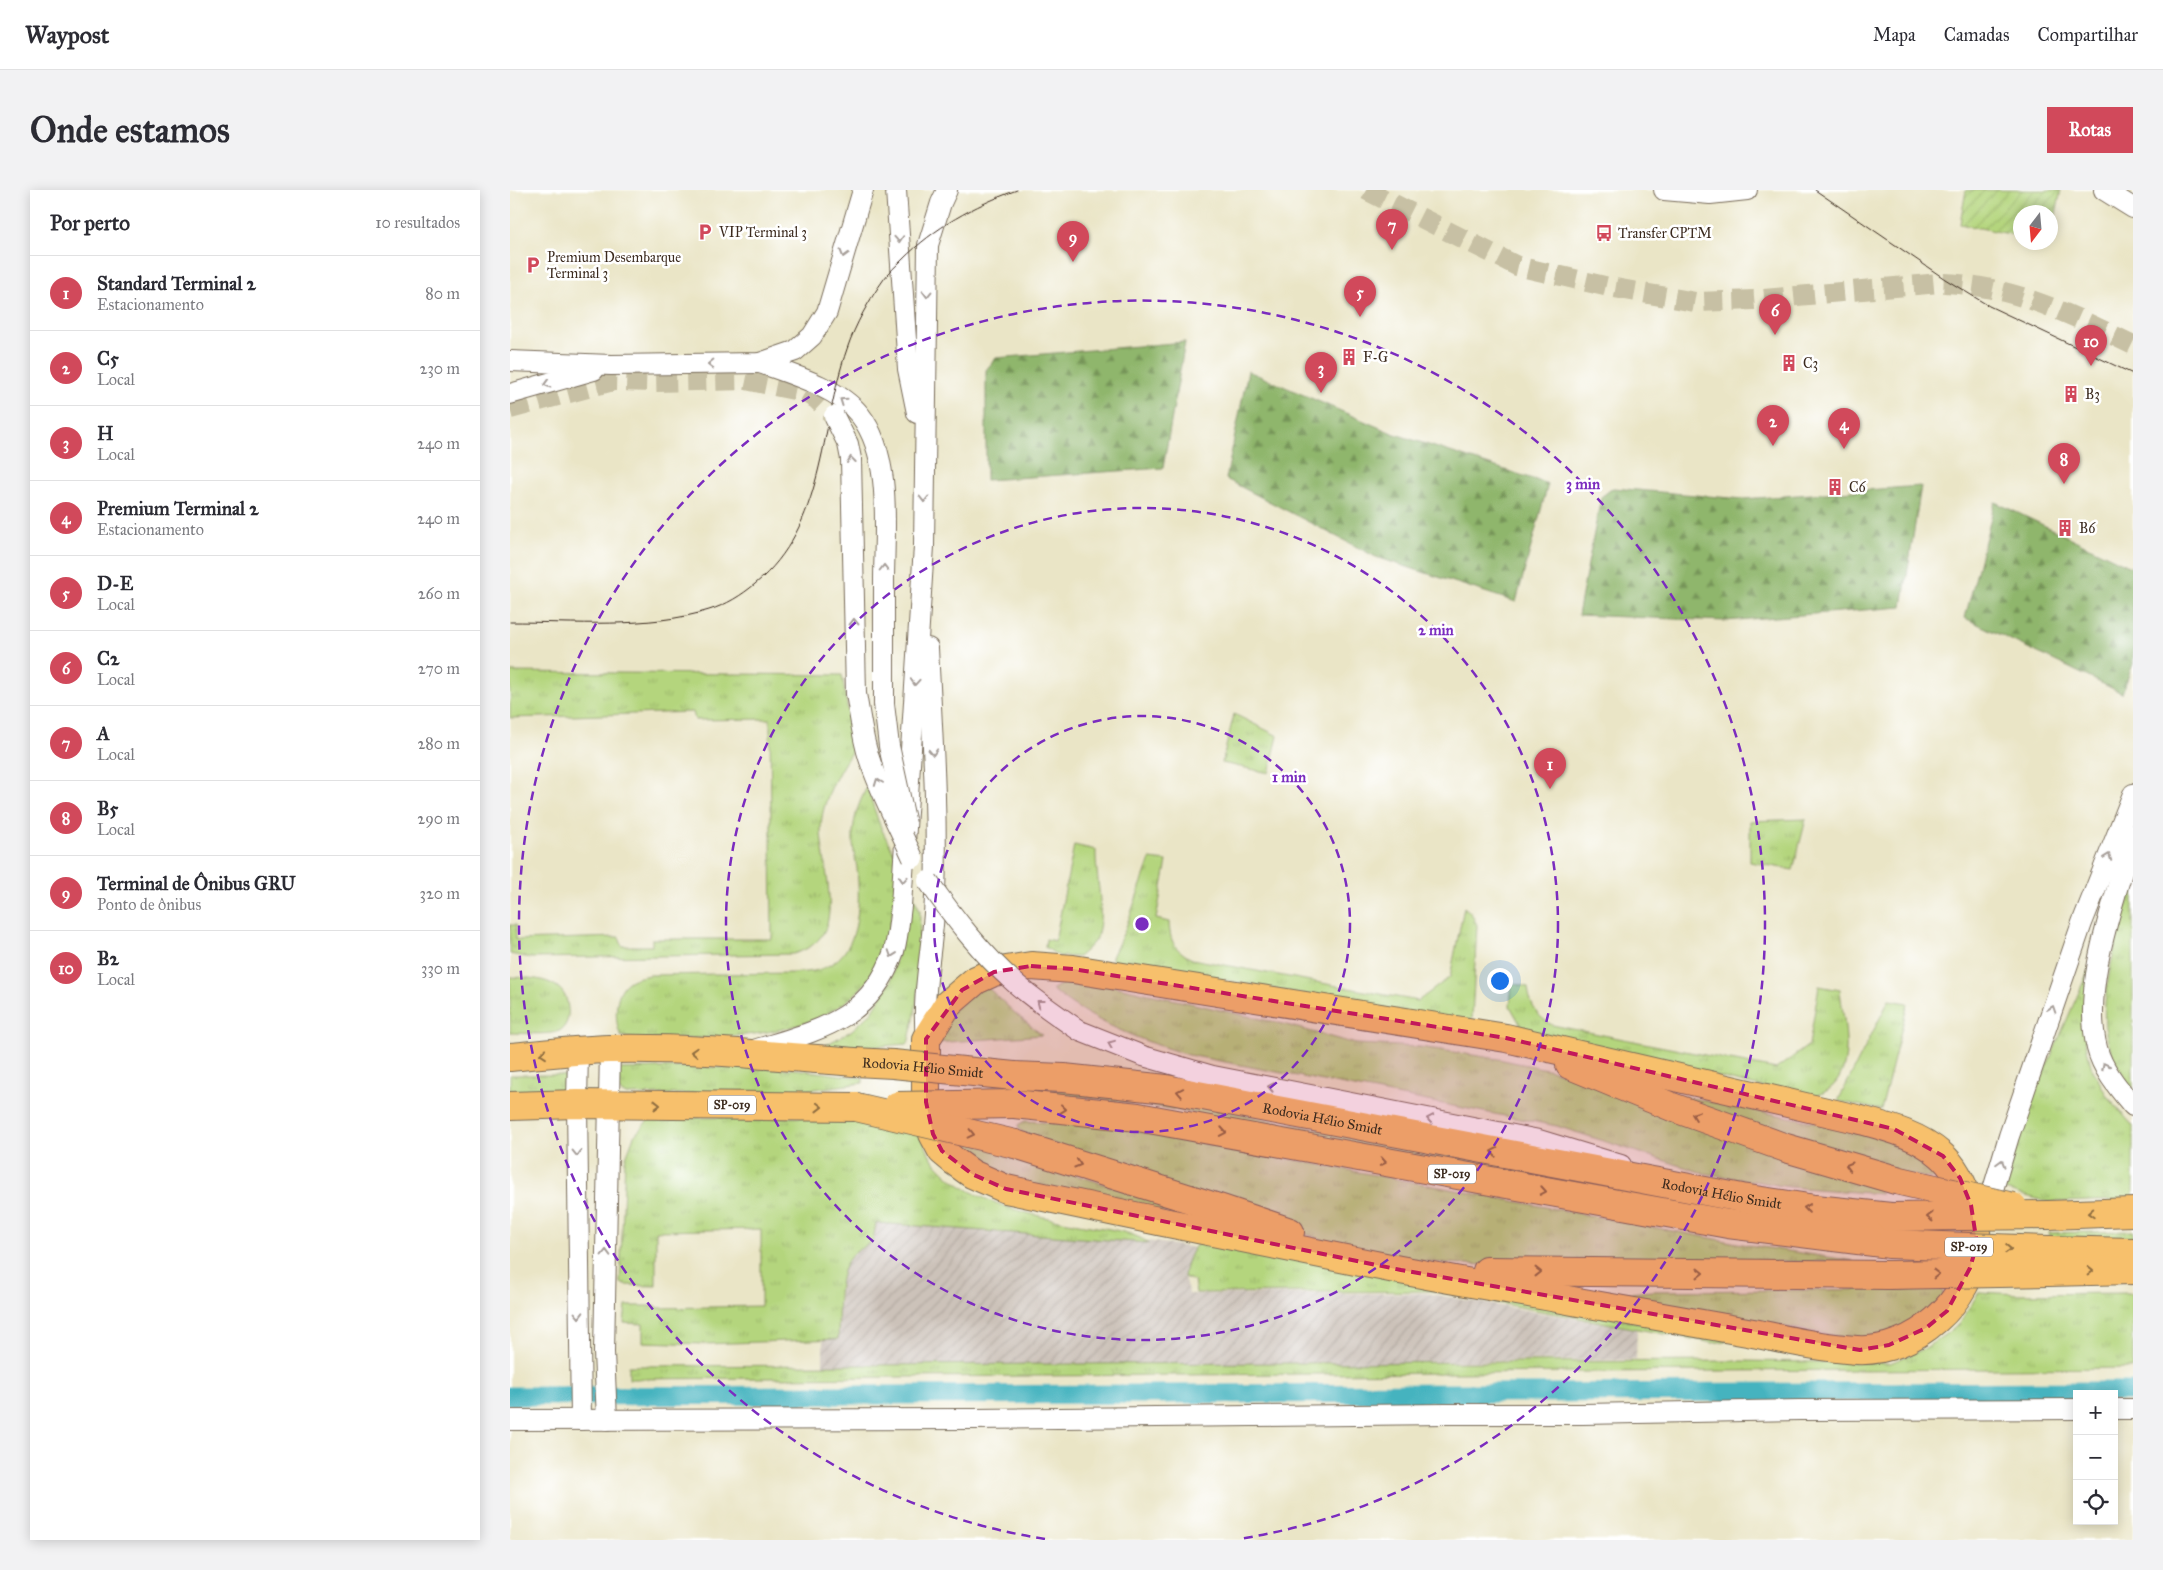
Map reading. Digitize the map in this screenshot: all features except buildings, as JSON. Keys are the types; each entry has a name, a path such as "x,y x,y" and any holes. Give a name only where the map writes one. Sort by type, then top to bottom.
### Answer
{"main road":[{"path":"1032,966 1092,972 1506,1038 1856,1119 1894,1129 1912,1137 1943,1156 1960,1178 1970,1204 1977,1244 1961,1289 1947,1311 1926,1328 1909,1338 1889,1345 1860,1350 1776,1338 1401,1270 1006,1189 972,1174 942,1151 933,1134 926,1102 926,1039 948,1004 976,980 994,972 1032,966"},
{"path":"1506,1038 1672,1107 1786,1148 1896,1180 2048,1216"},
{"name":"Rodovia Hélio Smidt","path":"510,1057 610,1050 743,1054 893,1064 1014,1076 1103,1082 1166,1089 1679,1187 1814,1210 1891,1217 2048,1216 2133,1212"},
{"name":"Rodovia Hélio Smidt","path":"510,1106 608,1104 856,1107 1014,1104 1138,1117 1728,1224 2048,1261 2133,1252"},
{"path":"856,1107 1015,1144 1222,1208 1401,1270 1888,1275 2048,1261 2133,1270"}],"street":[{"path":"510,362 611,365 760,363 795,351 806,343 827,312 862,190"},
{"path":"896,190 908,369 925,452"},
{"path":"743,1054 806,1034 832,1024 851,1013 870,994 883,976 894,951 901,906 924,546 928,245 947,190"},
{"path":"1664,190 1710,194 1747,190"},
{"path":"2104,190 2133,208"},
{"path":"760,363 818,385 844,400 860,414 870,432 880,459 884,501 884,704 889,746 913,858"},
{"path":"510,394 611,365"},
{"path":"834,416 848,444 851,459 856,694 862,732 869,758 881,790 913,858 950,912 980,949 1015,982 1080,1031 1143,1056 1213,1076 1539,1140 1602,1158 1679,1187"},
{"path":"924,546 935,803 935,896 924,1009 926,1039"},
{"path":"1977,1244 2009,1136 2082,923 2133,794"},
{"path":"2133,835 2096,967 2093,1012 2097,1049 2114,1083 2133,1106"},
{"path":"606,1411 610,1050"},
{"path":"578,1051 576,1104 581,1412"},
{"path":"510,1420 606,1411 972,1419 2073,1409"},
{"path":"2118,1409 2133,1409"}],"highlighted area":[{"path":"1031,966 1073,969 1506,1038 1894,1129 1943,1156 1960,1178 1971,1205 1977,1244 1970,1268 1947,1311 1926,1328 1889,1345 1860,1350 1401,1270 1006,1189 972,1174 942,1151 933,1134 926,1102 926,1039 962,990 994,972"}],"shaded area":[{"path":"872,1223 1148,1241 1196,1248 1184,1277 1189,1294 1425,1293 1637,1329 1636,1360 823,1367 823,1335 838,1334 841,1263"}],"green space":[{"path":"1966,190 2061,190 2058,205 2013,205 2013,235 1960,224"},
{"path":"1185,342 1163,468 986,480 986,370 996,358"},
{"path":"1248,371 1392,433 1548,484 1516,602 1376,557 1226,479"},
{"path":"1921,486 1902,607 1725,621 1578,615 1601,497 1613,488 1743,499"},
{"path":"1995,502 2133,568 2133,664 2122,693 1965,618"},
{"path":"510,672 842,675 854,748 827,797 824,808 821,829 828,886 829,916 825,929 819,939 807,948 793,954 531,958 510,954 510,925 516,925 516,940 619,937 622,946 652,946 652,939 772,939 770,719 695,720 693,712 510,718"},
{"path":"1234,714 1278,736 1269,773 1222,763"},
{"path":"867,787 882,830 898,862 900,877 888,935 881,957 876,967 856,993 831,1011 802,1024 769,1032 735,1036 637,1040 621,1036 617,1024 616,1008 623,988 634,979 649,975 810,972 832,963 843,954 850,942 858,913 858,882 853,849 853,827 856,813"},
{"path":"1806,819 1793,870 1750,862 1750,821"},
{"path":"1074,845 1096,850 1100,908 1100,920 1095,940 1078,957 1059,956 1045,947 1046,939 1055,941"},
{"path":"1150,859 1167,861 1156,919 1169,922 1170,935 1174,944 1181,952 1192,959 1418,1001 1450,977 1464,907 1471,913 1477,925 1472,1018 1469,1022 1461,1022 1181,972 1118,966 1113,963 1112,957 1125,930"},
{"path":"2133,885 2133,1090 2119,1068 2112,1052 2105,1027 2105,1012 2106,994 2113,956"},
{"path":"911,892 920,910 919,979 915,1014 908,1044 815,1051 851,1031 872,1012 891,981"},
{"path":"2092,962 2083,1009 2084,1035 2091,1066 2107,1096 2133,1126 2133,1200 2048,1202 2001,1189 2012,1146"},
{"path":"510,977 538,979 562,991 566,999 568,1012 565,1026 557,1032 551,1033 510,1033"},
{"path":"1073,977 1283,1024 1356,1044 1420,1047 1498,1059 1551,1070 1605,1086 1873,1184 1882,1194 1790,1187 1703,1173 1557,1126 1189,1055 1151,1043 1117,1029 1068,1002 1052,990"},
{"path":"1512,983 1528,987 1530,999 1538,1014 1552,1025 1776,1069 1809,1045 1819,986 1840,990 1845,1031 1845,1061 1841,1074 1834,1085 1823,1093 1804,1097 1524,1031 1510,1006"},
{"path":"985,985 1042,1035 934,1043 941,1020"},
{"path":"1889,1000 1908,1003 1881,1110 1838,1101"},
{"path":"694,1067 795,1069 863,1078 863,1083 798,1091 626,1095 615,1088 615,1075 620,1069"},
{"path":"510,1075 558,1075 565,1076 569,1080 564,1091 510,1095"},
{"path":"1014,1088 1138,1094 1830,1229 1608,1193 1161,1107"},
{"path":"1649,1090 1830,1125 1887,1139 1937,1166 1944,1180 1897,1173"},
{"path":"855,1117 919,1129 931,1157 944,1172 979,1196 1043,1217 1134,1235 1149,1243 876,1223 873,1241 851,1257 843,1272 839,1290 838,1339 705,1344 643,1342 643,1324 624,1323 626,1306 657,1306 657,1308 761,1306 761,1229 656,1231 656,1286 624,1285 620,1282 625,1160 634,1136 650,1118"},
{"path":"1025,1121 1107,1127 1178,1138 1742,1244 1853,1261 1485,1265 1428,1262 1359,1252 1263,1220 1024,1133 1018,1125"},
{"path":"946,1135 1250,1229 1027,1186 964,1155"},
{"path":"2133,1231 2133,1243 2048,1241 2049,1233"},
{"path":"1201,1240 1730,1340 1713,1343 1434,1291 1196,1293 1194,1281 1184,1277 1189,1257"},
{"path":"1942,1289 1944,1298 1927,1320 1870,1342 1614,1296 1654,1291"},
{"path":"1979,1292 2019,1294 2133,1293 2133,1368 629,1379 629,1366 1740,1361 1890,1363 1924,1349 1959,1325"}],"waterway":[{"path":"510,1396 2133,1391"}],"tunnel":[{"path":"1366,190 1517,266 1609,287 1695,302 1754,300 1939,283 1965,285 2015,295 2039,303 2086,322 2133,345"},
{"path":"510,409 613,381 746,380 804,392 816,399 834,416"}],"tram line":[{"path":"510,622 611,623 662,620 715,608 734,599 755,584 778,561 795,534 808,505 847,349 858,322 878,287 888,274 928,237 970,210 1017,190"},
{"path":"1815,190 1945,279 1989,306 2133,374"}],"place":[{"name":"VIP Terminal 3","path":"705,232"},
{"name":"Transfer CPTM","path":"1604,233"},
{"name":"A","path":"1392,250"},
{"name":"Terminal de Ônibus GRU","path":"1073,262"},
{"name":"Premium Desembarque Terminal 3","path":"533,265"},
{"name":"D-E","path":"1360,317"},
{"name":"C2","path":"1775,335"},
{"name":"F-G","path":"1349,357"},
{"name":"C3","path":"1789,363"},
{"name":"B2","path":"2091,366"},
{"name":"H","path":"1321,393"},
{"name":"B3","path":"2071,394"},
{"name":"C5","path":"1773,446"},
{"name":"Premium Terminal 2","path":"1844,449"},
{"name":"B5","path":"2064,484"},
{"name":"C6","path":"1835,487"},
{"name":"B6","path":"2065,528"},
{"name":"Standard Terminal 2","path":"1550,789"}]}
